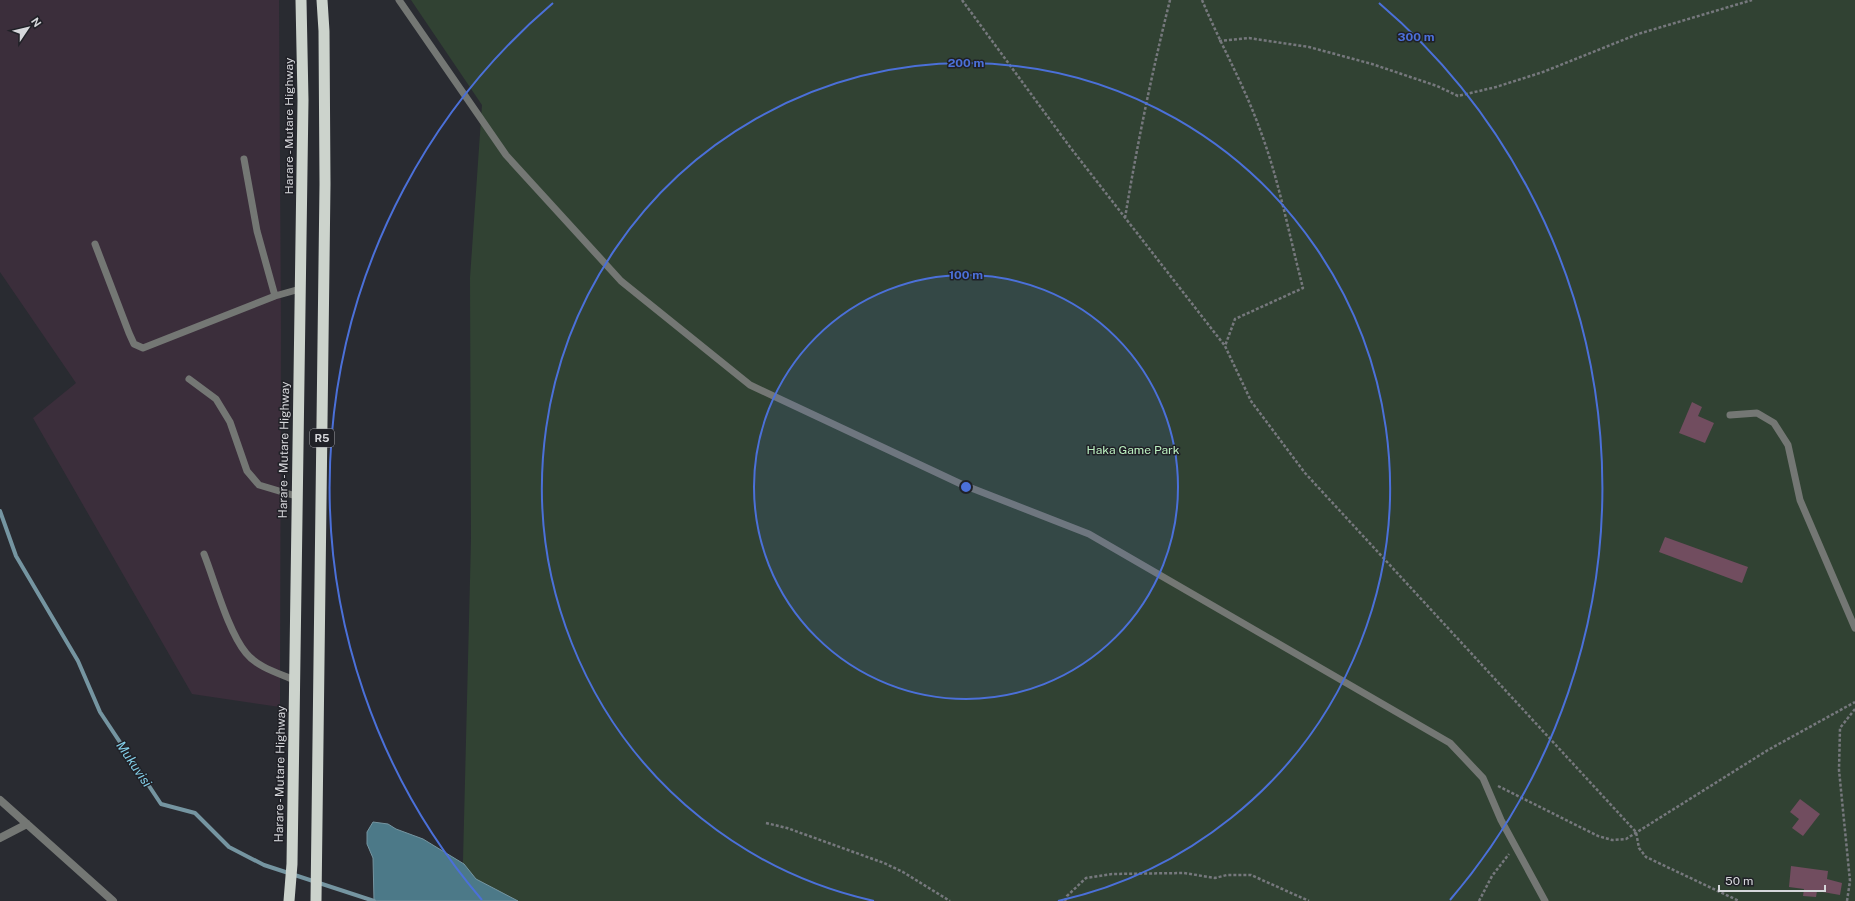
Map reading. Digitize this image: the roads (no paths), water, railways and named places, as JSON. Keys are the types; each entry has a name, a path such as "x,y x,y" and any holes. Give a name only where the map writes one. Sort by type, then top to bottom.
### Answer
{"highway":[{"name":"Harare - Mutare Highway","path":"289,901 292,864 296,496 303,100 301,0"},
{"name":"R5","path":"316,901 325,184 324,31 322,0"}],"street":[{"path":"0,800 113,901"},
{"path":"0,838 27,824"}],"lane":[{"path":"399,0 506,155 621,282 750,385 960,484 1089,534 1450,743 1483,778 1515,846 1546,901"},
{"path":"244,159 257,231 275,296"},
{"path":"95,244 134,344 143,348 275,296 300,289"},
{"path":"189,379 216,399 230,422 247,471 259,485 296,496"},
{"path":"1730,415 1757,413 1774,423 1788,445 1800,500 1855,628"},
{"path":"204,554 234,633 246,654 263,667 294,680"}],"water":[{"path":"373,822 388,824 396,829 423,839 464,864 476,879 518,901 374,901 373,858 367,844 367,832"}],"waterway":[{"name":"Mukuvisi","path":"0,511 16,556 78,661 100,712 161,804 195,813 229,847 264,865 374,901"}],"park label":[{"name":"Haka Game Park","path":"1133,450"}]}
